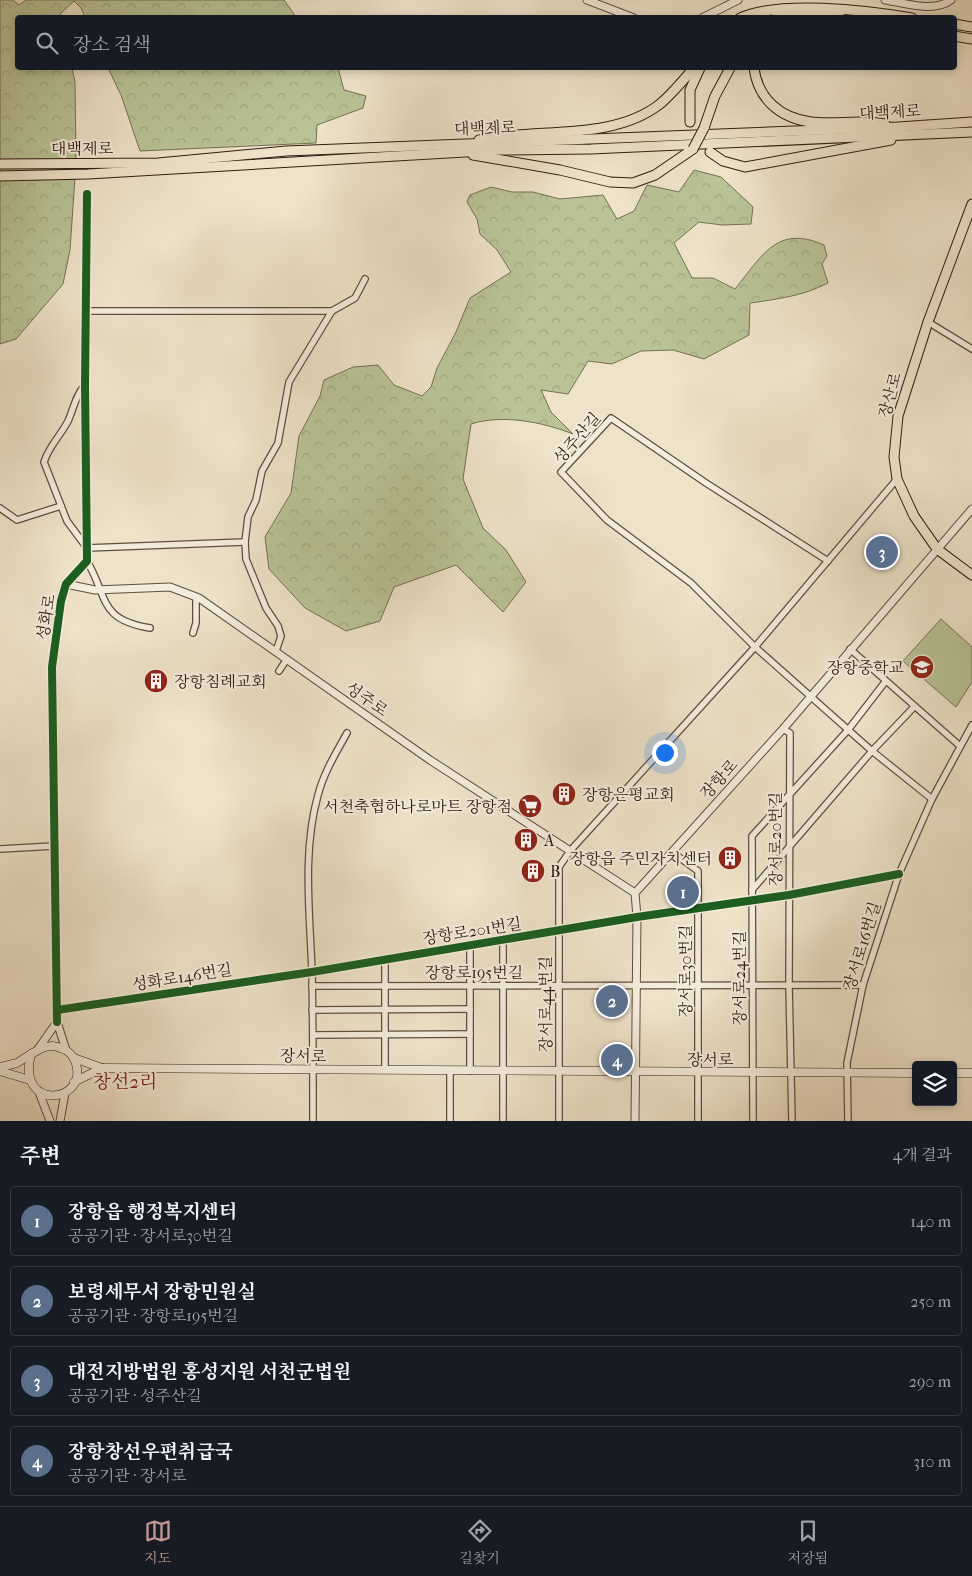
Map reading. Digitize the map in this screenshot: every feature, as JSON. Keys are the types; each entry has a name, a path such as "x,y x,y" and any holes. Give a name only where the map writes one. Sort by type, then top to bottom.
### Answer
{"main road":[{"path":"743,15 764,5 784,1 826,3 895,15"},
{"path":"784,15 798,10 824,15"},
{"path":"812,15 818,14"},
{"path":"957,24 972,27"},
{"path":"957,36 972,39"},
{"path":"455,149 504,134 602,128 618,125 630,121 659,104 692,70"},
{"path":"690,122 690,90 699,70"},
{"path":"455,149 621,184 644,181 666,169 693,149 704,128 715,96 729,70"},
{"path":"755,70 760,91 769,104 778,111 810,122 871,121 898,127"},
{"name":"대백제로","path":"0,176 88,174 455,149 972,122"},
{"name":"대백제로","path":"0,164 158,163 286,151 455,149 905,136 972,132"},
{"path":"710,152 723,161 745,167 759,166 819,152 873,145 905,136"},
{"name":"장산로","path":"972,204 928,322 898,416 894,457 897,479 904,498 937,549 972,575"},
{"path":"0,1069 53,1046 66,1050 74,1058 102,1068"},
{"path":"34,1053 28,1066 30,1080 39,1092 50,1096 65,1093 74,1082 77,1073 74,1058"},
{"path":"74,1082 102,1068"},
{"name":"장서로","path":"102,1068 912,1073"},
{"path":"0,1069 30,1080"},
{"path":"957,1073 972,1073"}],"street":[{"path":"586,0 626,15"},
{"path":"708,15 738,0"},
{"path":"885,0 926,6 946,4 952,0"},
{"path":"87,194 85,385 87,561 110,612 120,620 150,628"},
{"path":"276,652 281,636 278,626 266,608 246,559 245,542 248,517 256,500 262,471 278,443 289,382 332,311 355,298 365,279"},
{"path":"86,311 332,311"},
{"path":"928,322 972,349"},
{"path":"85,385 78,392 68,421 47,453 44,462 67,521 87,548"},
{"name":"성주산길","path":"828,561 706,483 611,418 561,472 607,520 691,583 755,647 872,751 932,799"},
{"path":"570,851 755,647 897,479"},
{"path":"0,508 17,520 61,506"},
{"name":"장항로","path":"635,893 783,729 972,509"},
{"path":"87,548 245,542"},
{"name":"성화로","path":"66,1050 58,1022 57,1010 52,667 61,601 66,584 87,561"},
{"name":"성주로","path":"66,584 101,590 170,587 196,597 430,760 635,893"},
{"path":"193,633 196,623 196,597"},
{"path":"850,649 960,746"},
{"path":"278,671 287,659"},
{"path":"788,795 848,730 872,697 886,682"},
{"name":"장서로20번길","path":"752,890 872,751 914,707"},
{"name":"장서로16번길","path":"848,1121 847,1073 863,985 899,874 932,799 972,725"},
{"name":"장서로20번길","path":"783,729 790,733 788,848 792,1121"},
{"path":"313,1121 312,972 308,916 311,827 318,793 335,752 347,734"},
{"name":"장서로20번길","path":"752,836 788,795"},
{"name":"장서로24번길","path":"752,836 753,1121"},
{"path":"0,849 54,846"},
{"name":"장서로44번길","path":"559,1121 560,985 558,867 570,851"},
{"name":"장서로30번길","path":"672,852 698,871 698,1121"},
{"name":"장항로201번길","path":"312,972 753,898 789,895 899,874"},
{"path":"635,893 637,917 636,1121"},
{"path":"503,940 503,1121"},
{"path":"470,945 470,1071"},
{"path":"384,1070 385,959"},
{"name":"성화로146번길","path":"57,1010 312,972"},
{"name":"장항로195번길","path":"312,986 863,985"},
{"path":"312,1010 470,1009"},
{"path":"34,1053 58,1022"},
{"path":"313,1035 470,1034"},
{"path":"450,1070 450,1121"},
{"path":"39,1092 50,1121"},
{"path":"60,1121 65,1093"}],"green space":[{"path":"0,0 13,0 19,5 26,0 284,0 295,15 84,15 81,8 74,1 60,15 15,15 15,70 72,70 75,82 76,163 70,250 63,284 16,339 0,344"},
{"path":"109,70 339,70 344,90 366,96 363,108 317,125 316,143 140,151 121,95"},
{"path":"694,170 721,177 753,207 751,224 722,225 699,222 674,243 692,278 713,278 735,289 754,265 772,247 782,241 794,238 824,245 827,256 822,264 828,283 800,294 750,303 749,335 704,359 673,350 641,351 612,364 588,361 568,394 541,390 551,412 573,434 549,426 522,421 496,420 471,424 463,479 483,528 506,550 526,582 503,612 456,565 394,587 380,621 346,631 305,608 269,569 265,537 291,493 299,436 320,396 324,380 353,367 378,365 394,385 422,396 431,387 437,368 456,332 470,298 511,272 497,250 480,234 477,219 467,202 470,195 491,187 512,192 533,192 560,199 603,195 617,219 634,211 647,185 679,192"},
{"path":"941,619 972,647 972,682 956,707 903,661"}],"cycle path":[{"path":"57,1022 52,667 61,601 66,584 87,561 85,385 87,194"},
{"path":"57,1010 312,972 637,917 789,895 899,874"}],"place":[{"name":"대전지방법원 홍성지원 서천군법원","path":"882,552"},
{"name":"장항중학교","path":"922,667"},
{"name":"장항침례교회","path":"156,681"},
{"name":"장항은평교회","path":"564,794"},
{"name":"서천축협하나로마트 장항점","path":"530,806"},
{"name":"A","path":"526,840"},
{"name":"장항읍 주민자치센터","path":"730,858"},
{"name":"B","path":"533,871"},
{"name":"장항읍 행정복지센터","path":"683,892"},
{"name":"보령세무서 장항민원실","path":"612,1001"},
{"name":"장항창선우편취급국","path":"617,1060"}],"district":[{"name":"창선2리","path":"125,1082"}]}
